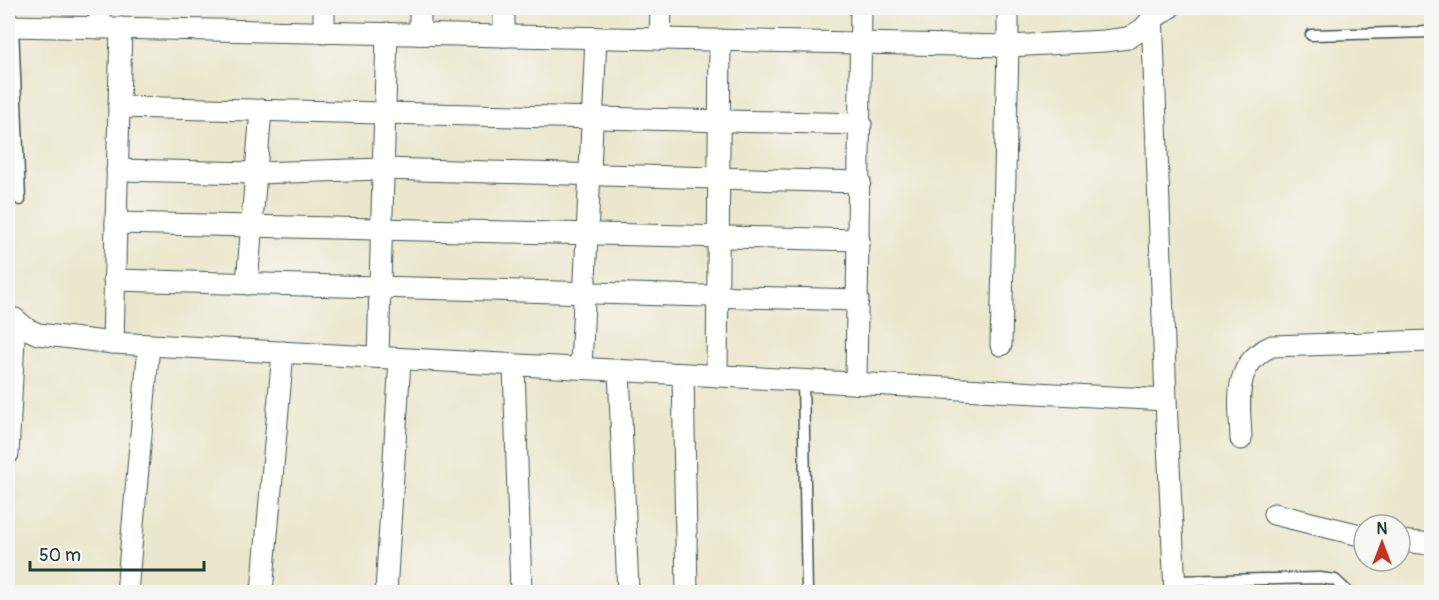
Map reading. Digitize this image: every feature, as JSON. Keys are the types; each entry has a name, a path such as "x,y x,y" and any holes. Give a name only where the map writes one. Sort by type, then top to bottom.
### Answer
{"street":[{"path":"324,8 324,33"},
{"path":"420,8 420,34"},
{"path":"504,8 504,36"},
{"path":"660,39 661,8"},
{"path":"856,383 861,8"},
{"path":"1001,345 1008,8"},
{"path":"10,26 107,21 324,33 1008,46 1128,38 1143,30 1158,12"},
{"path":"1158,12 1166,400 1175,587"},
{"path":"107,21 119,107 113,343"},
{"path":"378,357 387,33"},
{"path":"581,368 596,38"},
{"path":"717,376 720,40"},
{"path":"119,107 861,124"},
{"path":"247,284 261,110"},
{"path":"117,170 256,172 383,169 860,182"},
{"path":"116,223 859,240"},
{"path":"114,280 858,300"},
{"path":"11,319 38,334 113,343 1166,400"},
{"path":"8,454 11,319"},
{"path":"1241,439 1239,389 1245,369 1261,351 1272,346 1431,341"},
{"path":"127,592 149,345"},
{"path":"262,592 283,352"},
{"path":"387,592 400,359"},
{"path":"514,365 521,592"},
{"path":"619,370 627,592"},
{"path":"683,374 687,592"},
{"path":"1274,514 1352,533"},
{"path":"1412,542 1431,544"}],"lane":[{"path":"10,26 20,200"},
{"path":"1311,35 1431,32"},
{"path":"803,380 807,592"},
{"path":"1175,587 1320,578 1335,580 1348,592"}]}
